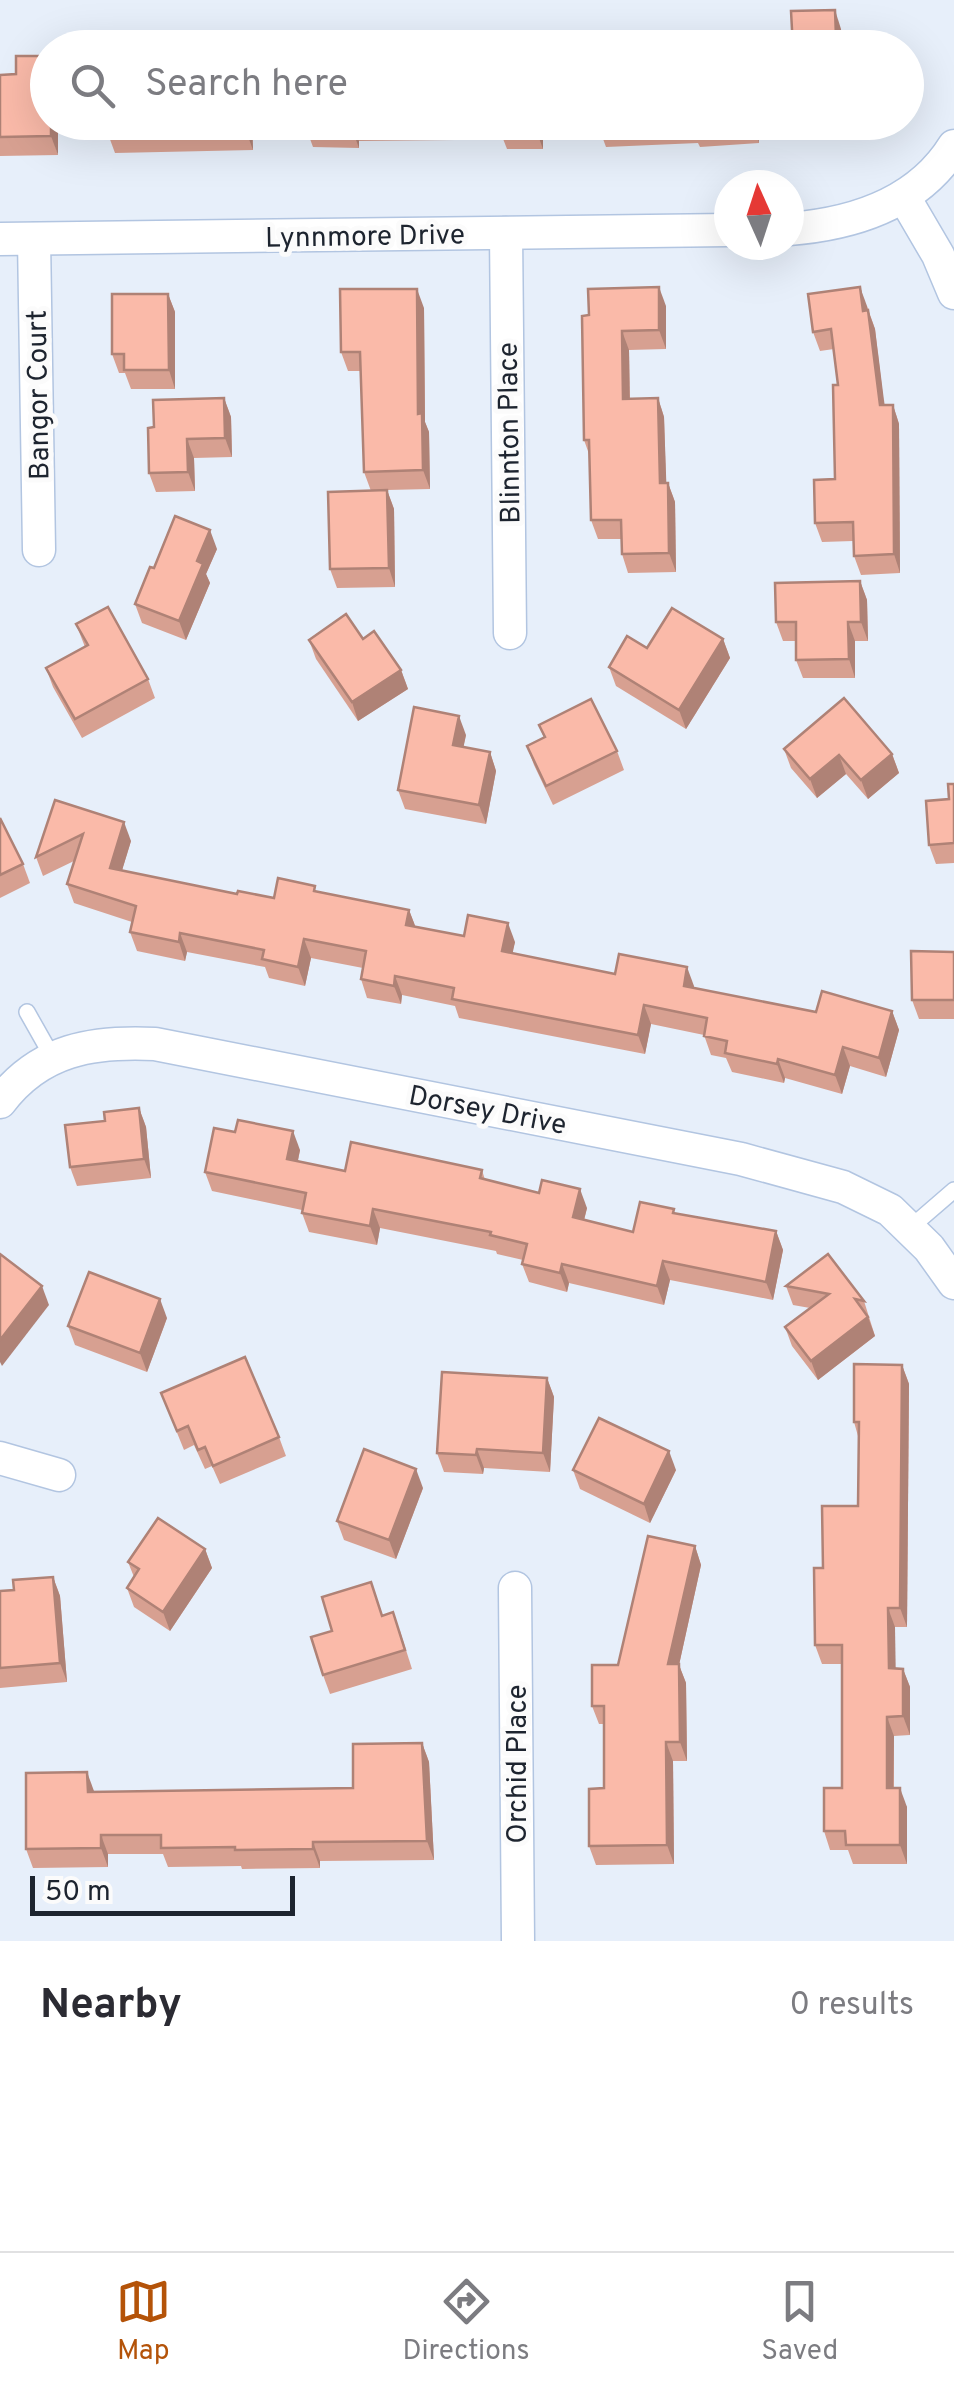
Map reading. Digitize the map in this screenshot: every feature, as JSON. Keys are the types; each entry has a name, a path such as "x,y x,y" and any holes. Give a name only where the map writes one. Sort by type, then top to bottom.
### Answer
{"street":[{"path":"804,227 845,221 904,197 944,163 954,146"},
{"path":"904,197 938,255 954,293"},
{"name":"Lynnmore Drive","path":"0,239 714,230"},
{"name":"Blinnton Place","path":"506,233 510,633"},
{"name":"Bangor Court","path":"34,239 39,550"},
{"name":"Dorsey Drive","path":"0,1102 27,1075 53,1058 88,1044 155,1044 741,1159 843,1187 890,1210 930,1248 954,1283"},
{"path":"0,1458 59,1475"},
{"name":"Orchid Place","path":"515,1588 518,1941"}],"lane":[{"path":"27,1012 53,1058"},
{"path":"910,1228 954,1190"}],"building":[{"path":"835,10 836,30 792,30 791,11"},
{"path":"16,56 30,56 30,136 0,137 0,75 16,74"},
{"path":"659,287 659,330 622,331 623,399 658,398 660,483 668,483 669,553 622,554 621,520 591,520 589,440 584,440 582,316 589,315 588,289"},
{"path":"860,287 863,311 868,310 880,405 893,405 894,554 854,556 853,522 815,523 814,480 835,479 833,385 838,385 831,329 813,332 808,294"},
{"path":"340,289 417,289 418,414 422,413 423,470 364,472 360,352 341,352"},
{"path":"112,294 168,294 169,370 124,370 124,354 112,354"},
{"path":"224,398 225,438 187,439 188,472 149,473 148,428 154,427 153,400"},
{"path":"387,490 389,568 330,569 328,492"},
{"path":"175,516 210,530 197,561 203,564 179,621 135,604"},
{"path":"860,581 861,622 848,622 849,659 796,660 796,622 776,622 775,583"},
{"path":"108,607 148,679 75,719 46,668 88,645 76,624"},
{"path":"672,608 723,639 679,710 609,667 627,636 647,648"},
{"path":"346,614 363,639 374,631 401,670 352,702 309,640"},
{"path":"844,698 892,754 861,780 839,755 810,779 784,749"},
{"path":"591,699 617,751 546,786 527,746 545,737 539,725"},
{"path":"414,707 459,716 453,745 490,752 479,805 398,790"},
{"path":"948,784 954,784 954,843 929,845 926,801 949,799"},
{"path":"55,800 124,822 110,868 274,898 278,878 315,886 314,891 409,910 406,925 464,936 468,915 508,923 502,951 615,974 619,954 687,967 684,986 816,1012 822,991 892,1011 879,1058 843,1047 835,1075 778,1059 777,1064 725,1053 727,1041 704,1036 707,1018 644,1005 638,1035 452,999 454,988 395,976 394,986 361,979 366,951 304,939 298,967 262,959 264,950 180,933 179,942 130,932 136,906 67,884 83,834 36,857"},
{"path":"0,818 23,864 0,875"},
{"path":"911,951 954,952 954,1000 912,1000"},
{"path":"139,1108 144,1159 70,1167 65,1125 105,1121 104,1112"},
{"path":"238,1120 293,1131 287,1159 345,1171 351,1142 482,1170 480,1178 539,1193 542,1180 580,1189 573,1217 633,1232 640,1202 674,1209 673,1213 776,1231 766,1282 663,1261 657,1286 562,1264 560,1273 522,1264 527,1244 490,1235 491,1232 373,1209 370,1226 302,1213 306,1193 205,1172 214,1128 235,1132"},
{"path":"0,1254 42,1286 0,1340"},
{"path":"828,1254 864,1301 855,1299 868,1317 811,1361 785,1327 829,1294 786,1286"},
{"path":"89,1272 160,1299 140,1353 68,1326"},
{"path":"245,1357 279,1437 213,1466 205,1447 198,1450 188,1426 177,1431 161,1393"},
{"path":"854,1364 902,1365 900,1608 888,1608 889,1668 903,1669 903,1716 887,1717 887,1788 900,1788 900,1845 846,1845 845,1831 824,1831 824,1788 842,1788 842,1645 815,1645 814,1568 823,1568 822,1506 858,1506 859,1422 854,1422"},
{"path":"442,1372 547,1378 543,1453 477,1449 476,1455 437,1453"},
{"path":"599,1418 669,1451 644,1504 573,1470"},
{"path":"364,1449 416,1469 389,1540 337,1521"},
{"path":"158,1518 205,1549 163,1612 127,1588 139,1569 128,1562"},
{"path":"648,1536 695,1546 668,1664 679,1664 680,1742 666,1742 667,1845 589,1846 589,1789 604,1788 604,1706 592,1706 592,1665 618,1665"},
{"path":"53,1577 60,1663 0,1668 0,1591 14,1590 13,1580"},
{"path":"371,1582 382,1616 393,1612 405,1650 323,1675 311,1637 332,1631 322,1597"},
{"path":"422,1743 427,1841 313,1842 313,1849 235,1850 161,1848 161,1835 101,1835 101,1848 26,1849 26,1773 87,1772 88,1792 353,1788 353,1744"}]}
